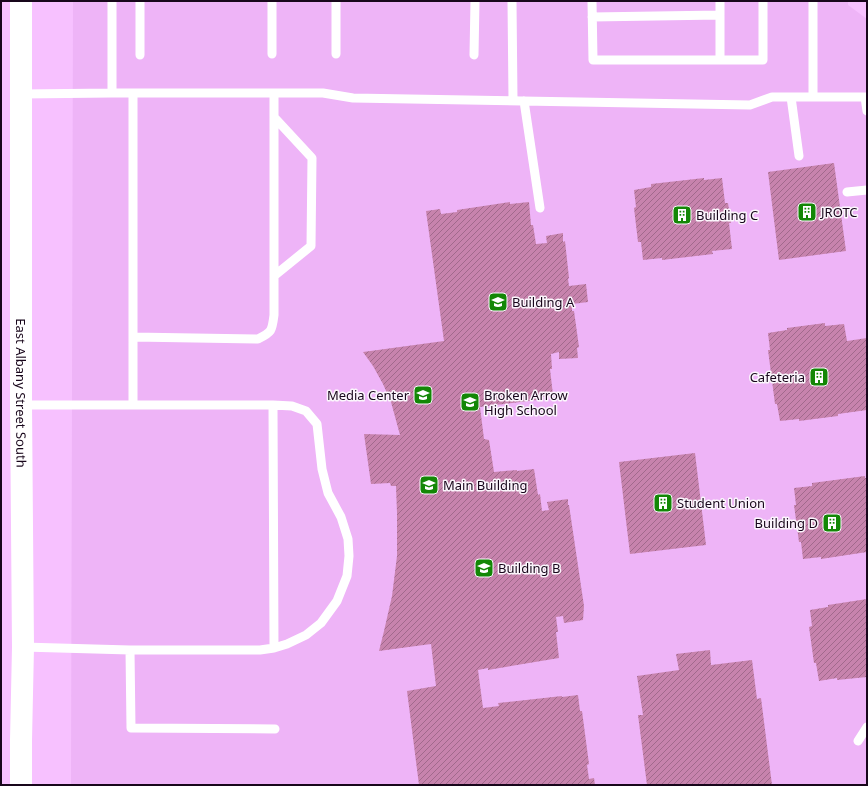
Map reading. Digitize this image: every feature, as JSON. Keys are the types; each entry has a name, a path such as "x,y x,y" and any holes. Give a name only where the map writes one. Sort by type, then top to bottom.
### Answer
{"street":[{"name":"East Albany Street South","path":"21,1 22,785"}],"lane":[{"path":"112,1 112,92"},
{"path":"140,1 140,55"},
{"path":"272,1 272,54"},
{"path":"336,1 336,54"},
{"path":"474,55 475,1"},
{"path":"512,1 513,100"},
{"path":"592,1 593,60 763,60 763,1"},
{"path":"720,1 720,60"},
{"path":"813,1 813,97"},
{"path":"592,16 720,15"},
{"path":"21,94 112,92 323,93 353,98 750,105 772,98 866,97 867,111"},
{"path":"132,405 133,92"},
{"path":"132,337 258,339 268,334 272,328 274,315 274,93"},
{"path":"791,97 799,156"},
{"path":"524,101 540,208"},
{"path":"274,117 312,158 311,246 274,276"},
{"path":"847,192 867,190"},
{"path":"21,405 272,405 292,406 306,411 317,424 322,469 328,493 342,517 348,539 349,556 347,576 337,601 321,622 306,635 274,648 260,650 23,648"},
{"path":"272,405 274,648"},
{"path":"130,650 131,728 275,729"},
{"path":"858,741 867,727"}],"shaded area":[{"name":"Broken Arrow High School","path":"73,1 848,1 848,5 867,19 867,785 71,785"}],"building":[{"name":"JROTC","path":"834,163 846,251 779,260 768,172"},
{"name":"Building C","path":"704,178 704,180 722,178 725,203 728,203 731,223 729,223 732,249 712,251 713,254 662,260 662,258 643,260 641,242 638,242 634,208 636,207 634,190 651,187 651,184"},
{"path":"510,202 510,204 529,202 531,225 533,225 536,244 547,243 546,236 563,233 569,286 586,284 588,302 572,304 579,347 577,348 578,358 559,359 559,352 551,354 552,369 550,369 553,395 536,398 537,400 480,407 484,439 489,440 494,472 534,469 538,495 540,494 542,511 549,510 547,502 568,499 584,606 583,620 564,623 563,616 556,617 559,658 488,670 488,668 478,670 483,708 499,706 498,703 578,695 580,711 582,711 589,764 587,765 589,779 594,778 595,785 419,785 407,691 436,686 431,644 379,651 392,596 397,556 396,486 391,486 390,483 371,484 364,434 400,435 391,402 383,384 363,352 444,341 426,211 440,209 441,214"},
{"name":"Cafeteria","path":"825,323 825,326 844,324 847,341 867,338 867,410 838,414 838,416 799,421 799,419 780,421 777,404 775,404 768,350 770,350 768,333 787,330 787,328"},
{"name":"Student Union","path":"695,453 706,545 630,554 619,462"},
{"name":"Building D","path":"865,476 865,478 867,478 867,552 821,559 821,557 803,559 794,505 796,505 794,488 812,486 812,483"},
{"path":"867,599 867,677 837,680 837,678 819,681 816,663 814,663 809,627 812,626 810,610 828,607 828,605"},
{"path":"710,650 711,665 752,660 757,699 761,698 772,785 647,785 638,715 643,715 637,676 679,670 676,654"}],"place":[{"name":"JROTC","path":"807,212"},
{"name":"Building C","path":"682,215"},
{"name":"Building A","path":"498,302"},
{"name":"Cafeteria","path":"819,377"},
{"name":"Media Center","path":"423,395"},
{"name":"Broken Arrow High School","path":"470,402"},
{"name":"Main Building","path":"429,485"},
{"name":"Student Union","path":"663,503"},
{"name":"Building D","path":"832,523"},
{"name":"Building B","path":"484,568"}]}
